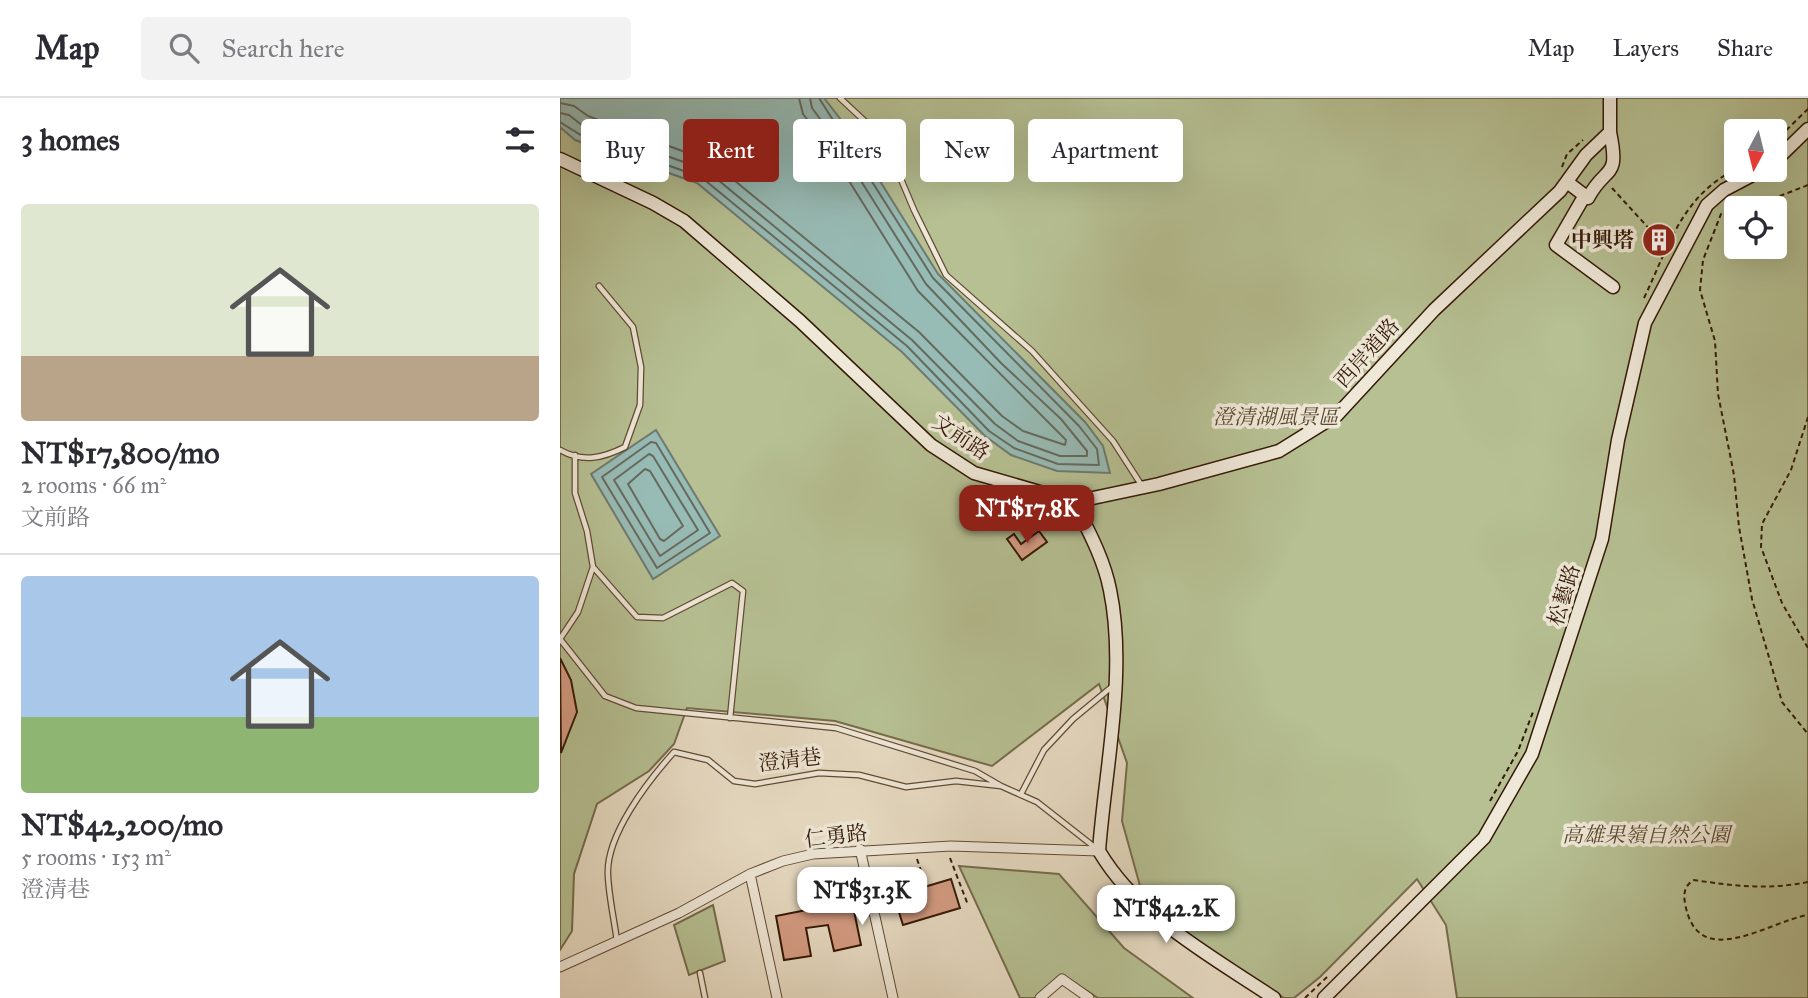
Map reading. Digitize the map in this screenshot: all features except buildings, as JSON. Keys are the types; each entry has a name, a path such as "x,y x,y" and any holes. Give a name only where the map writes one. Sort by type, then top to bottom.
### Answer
{"street":[{"path":"1567,182 1588,198 1604,179 1613,161 1610,98"},
{"path":"1787,149 1808,129"},
{"name":"西岸道路","path":"1074,502 1143,487 1279,451 1337,415 1426,318 1567,182 1586,155 1610,132"},
{"name":"文前路","path":"560,159 653,203 684,221 800,321 930,445 974,473 1074,502"},
{"name":"松藝路","path":"1324,998 1484,838 1532,754 1602,539 1618,440 1645,323 1707,205 1724,190 1739,182"},
{"path":"1585,195 1556,245 1613,287"},
{"path":"1074,502 1099,554 1110,591 1115,641 1114,684 1099,851"},
{"name":"仁勇路","path":"560,967 618,942 750,874 783,861 813,854 860,849 951,846 1099,851"},
{"path":"860,849 892,998"},
{"name":"澄清巷","path":"1099,851 1114,876 1132,896 1189,941 1274,998"},
{"path":"750,874 777,998"},
{"path":"1040,998 1062,979 1089,998"}],"lane":[{"path":"840,98 884,139 914,210 946,275 1032,351 1113,441 1143,487"},
{"path":"560,450 575,455 603,457 625,447 640,405 641,367 633,327 600,286"},
{"path":"560,639 578,612 593,567 587,531 575,494 575,455"},
{"path":"593,567 637,617 663,618 732,583 743,591 730,718"},
{"name":"澄清巷","path":"560,639 605,696 636,708 836,728 975,771 1037,802 1099,851"},
{"path":"1021,795 1044,750 1073,719 1114,684"},
{"name":"澄清巷","path":"618,942 607,874 610,856 623,823 674,752 708,760 734,782 755,784 819,773 859,775 906,786 956,781 1001,786"},
{"path":"700,973 705,998"}],"path":[{"path":"1787,129 1808,109"},
{"path":"1643,301 1688,206 1715,180 1724,175"},
{"path":"1604,179 1654,234"},
{"path":"1808,185 1762,203 1747,201 1734,204 1721,214 1703,260 1700,290 1715,341 1718,394 1734,475 1739,527 1752,599 1782,702 1808,734"},
{"path":"1808,417 1791,470 1762,524 1761,547 1782,603 1808,648"},
{"path":"1487,807 1518,751 1532,713"},
{"path":"917,858 926,885"},
{"path":"950,858 968,905"},
{"path":"1808,882 1786,887 1746,887 1694,880 1685,887 1684,895 1690,918 1702,934 1716,940 1745,937 1790,918 1808,915"},
{"path":"1305,998 1334,970"}],"green space":[{"name":"澄清湖風景區","path":"560,98 1808,98 1808,998 1457,998 1446,925 1417,879 1320,977 1294,998 1284,998 1145,904 1122,821 1127,763 1099,684 992,766 835,721 687,708 674,744 649,771 597,804 574,874 572,931 560,950"},
{"path":"959,866 1059,874 1124,948 1193,998 1098,998 1063,975 1036,998 1020,998"},
{"path":"713,905 725,961 689,975 674,925"}],"water":[{"path":"560,98 824,98 840,119 793,119 793,182 881,182 938,274 1085,422 1103,446 1110,473 1057,471 1011,455 985,436 902,352 694,182 779,182 779,119 683,119 683,178 669,173 669,119 581,119 581,142 560,127"},
{"path":"656,430 720,536 653,579 591,474"}],"place":[{"name":"中興塔","path":"1659,240"}],"park label":[{"name":"高雄果嶺自然公園","path":"1646,835"}]}
